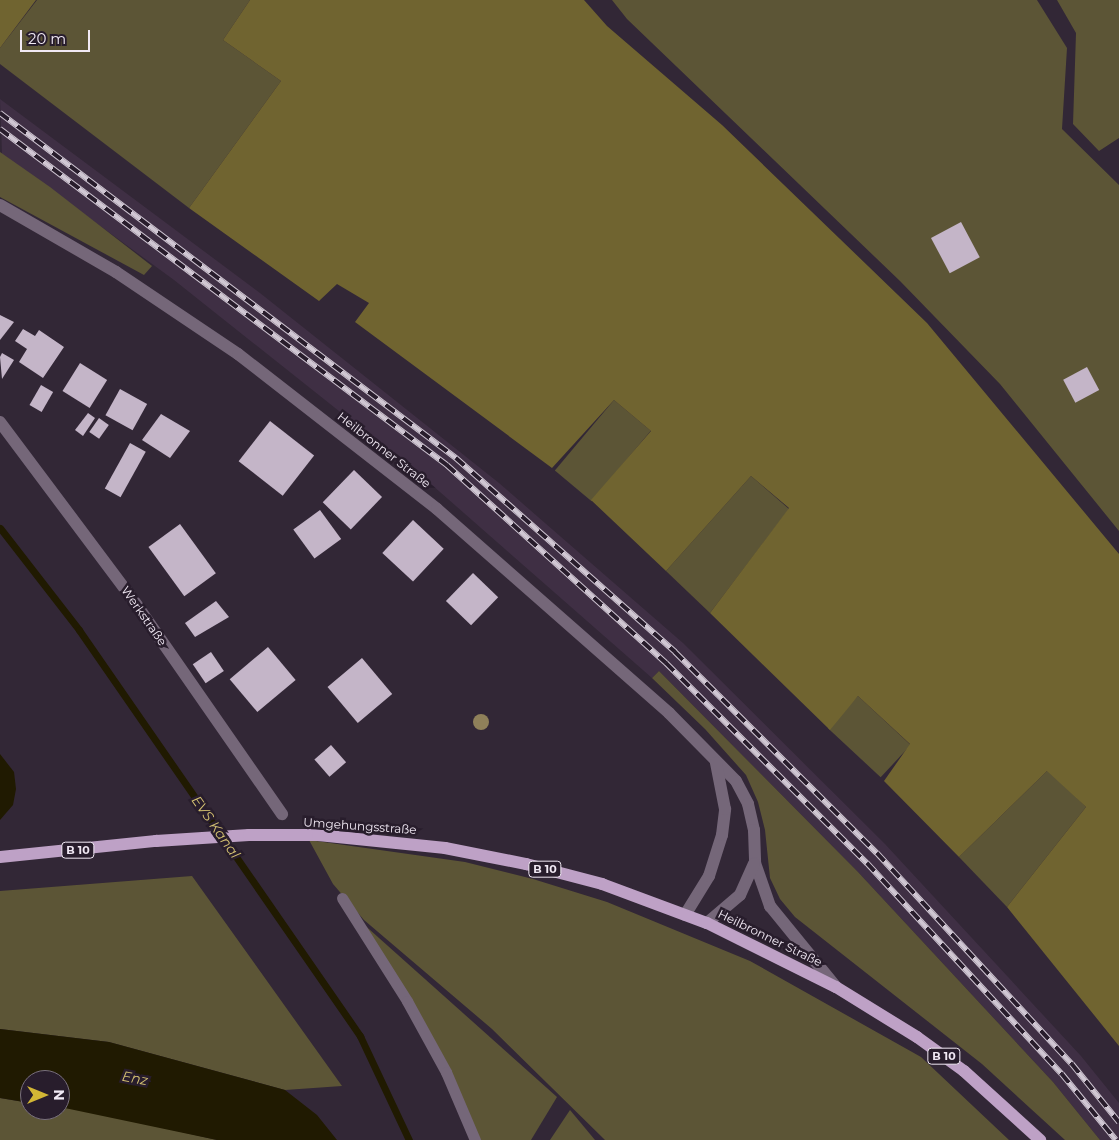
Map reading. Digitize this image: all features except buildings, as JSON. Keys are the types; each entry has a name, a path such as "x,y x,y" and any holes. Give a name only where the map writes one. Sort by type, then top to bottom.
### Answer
{"main road":[{"name":"Umgehungsstraße","path":"0,856 156,841 249,835 318,835 401,842 526,864 602,884 707,923"},
{"name":"Heilbronner Straße","path":"707,923 836,987 917,1037 964,1071 1040,1140"}],"street":[{"name":"Heilbronner Straße","path":"0,205 116,272 238,354 317,414 437,510 600,650 697,740 716,763 736,781 748,804 754,830 755,863 770,906 836,987"},
{"name":"Werkstraße","path":"0,422 136,604 282,814"},
{"name":"Heilbronner Straße","path":"685,915 708,876 722,835 725,809 716,763"},
{"name":"Heilbronner Straße","path":"707,923 740,895 755,863"}],"lane":[{"path":"342,898 407,1001 446,1072 475,1140"}],"shaded area":[{"path":"0,0 36,0 0,48"},
{"path":"37,0 250,0 223,40 281,81 189,208 0,64 0,48"},
{"path":"250,0 584,0 607,26 722,125 927,323 1119,554 1119,1046 1007,907 1086,807 1047,771 959,857 884,781 910,744 858,696 830,730 710,613 789,508 751,476 666,571 591,500 651,431 614,400 552,468 355,322 369,303 337,284 319,301 189,208 281,81 223,40"},
{"path":"612,0 1037,0 1067,48 1062,129 1119,185 1119,531 1000,384 900,281 627,19"},
{"path":"1057,0 1119,0 1119,138 1099,151 1073,124 1076,33"},
{"path":"0,99 260,293 499,483 683,643 885,844 1081,1056 1119,1103 1119,1140 1100,1140 1053,1082 858,872 659,671 652,678 432,485 174,280 2,154"},
{"path":"0,152 50,187 152,266 144,275 0,197"},
{"path":"614,400 651,431 592,501 555,470"},
{"path":"751,476 789,509 710,613 666,571"},
{"path":"659,671 858,872 1053,1082 1100,1140 1065,1140 982,1064 795,917 780,899 770,878 765,830 758,802 746,775 705,729 652,678"},
{"path":"858,696 911,745 881,777 828,728"},
{"path":"1048,770 1086,807 1007,907 959,857"},
{"path":"309,840 465,862 533,879 607,902 750,961 921,1057 1009,1140 605,1140 492,1029 364,920 333,884"},
{"path":"192,876 342,1086 285,1090 109,1042 0,1029 0,891"},
{"path":"360,921 557,1097 531,1140 478,1140"},
{"path":"0,1098 20,1101 20,1120 70,1120 70,1108 94,1112 217,1140 0,1140"},
{"path":"570,1110 595,1140 550,1140"}],"water":[{"path":"0,754 14,772 16,789 13,805 0,820"},
{"name":"Enz","path":"0,1029 109,1042 285,1090 317,1115 337,1140 217,1140 70,1109 70,1070 20,1070 20,1101 0,1098"}],"waterway":[{"name":"EVS Kanal","path":"0,528 79,630 360,1036 409,1140"}],"railway":[{"path":"0,113 456,458 675,652 877,853 1072,1064 1119,1122"},
{"path":"0,129 447,465 666,663 867,863 1062,1074 1116,1140"}]}
